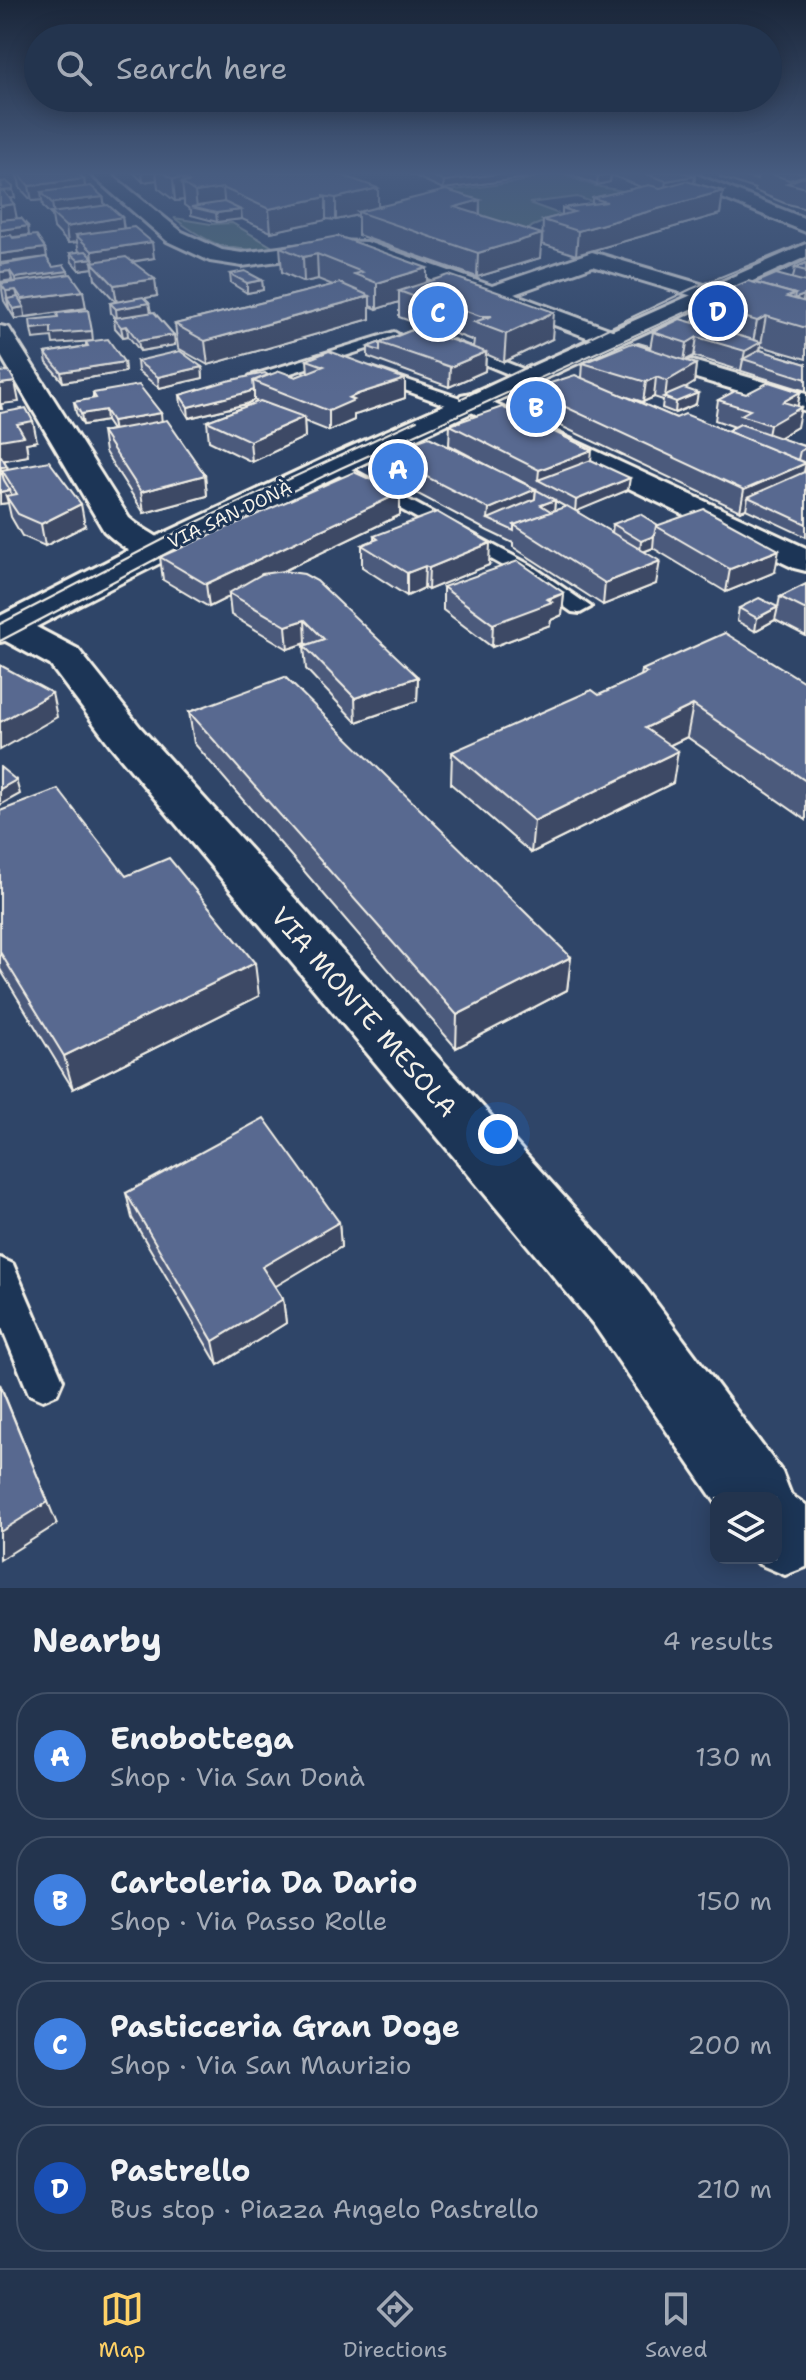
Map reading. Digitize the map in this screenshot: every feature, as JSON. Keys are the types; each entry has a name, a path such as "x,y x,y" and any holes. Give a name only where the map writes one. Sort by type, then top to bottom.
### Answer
{"street":[{"path":"189,246 205,255 254,260 325,247 356,247 492,294 606,340 806,403"},
{"name":"VIA SAN DONÀ","path":"4,629 155,550 706,293 754,246"},
{"path":"492,294 592,259 706,293"},
{"path":"0,333 13,380 116,524 129,536 155,550"},
{"path":"467,403 806,561"},
{"name":"VIA MONTE MESOLA","path":"4,629 64,657 125,736 617,1303 752,1492"}],"lane":[{"path":"256,379 394,336"},
{"path":"442,341 527,376"},
{"path":"327,357 467,403"},
{"path":"334,465 525,570 580,607"},
{"path":"0,1276 43,1380"}],"green space":[{"path":"222,246 271,246 276,249 245,250"}],"building":[{"path":"0,246 45,248 0,254"},
{"path":"87,246 125,246 92,251"},
{"path":"366,246 427,268 377,283 354,274 362,272 317,254 303,257 280,247"},
{"path":"458,246 501,246 478,253"},
{"path":"86,251 93,258 78,260 70,253"},
{"path":"46,257 53,267 64,265 68,271 15,278 10,271 0,272 0,265"},
{"path":"126,257 155,279 114,285 92,262"},
{"path":"806,263 806,271 795,268"},
{"path":"245,271 262,280 247,283 230,274"},
{"path":"71,274 83,291 22,299 16,290 6,291 1,284"},
{"path":"776,274 806,282 806,295 794,299 795,294 755,283"},
{"path":"449,275 554,312 506,334 474,322 492,316 480,316 399,291"},
{"path":"748,281 795,294 787,297 806,302 806,328 766,316 757,321 696,303"},
{"path":"340,283 370,296 205,341 175,324"},
{"path":"18,297 24,307 13,309 7,299"},
{"path":"143,297 149,303 116,309 110,303"},
{"path":"88,310 92,331 51,334 51,327 31,329 30,320"},
{"path":"154,312 174,335 138,341 127,326 121,327 114,318"},
{"path":"680,319 761,342 745,351 697,337 687,343 653,332"},
{"path":"417,328 486,352 450,367 380,343"},
{"path":"108,339 124,362 61,372 45,353 88,346 86,342"},
{"path":"386,340 380,343 380,351 368,347"},
{"path":"632,343 696,364 667,381 656,377 646,382 583,363"},
{"path":"760,350 806,364 806,379 743,359"},
{"path":"180,351 202,367 158,377 137,361"},
{"path":"329,351 405,379 358,394 349,398 354,400 329,411 253,381 280,371 296,377 324,366 307,360"},
{"path":"9,371 15,382 0,384 0,372"},
{"path":"265,373 268,375 253,381 254,390 245,393 188,407 180,395 227,381"},
{"path":"575,375 676,418 685,414 806,463 744,490 529,390"},
{"path":"769,382 800,392 783,402 801,407 770,425 741,415 750,410 718,400 735,391 746,394"},
{"path":"139,385 161,413 112,421 105,410 81,414 74,402 96,398 93,393"},
{"path":"684,388 698,393 676,402 663,397"},
{"path":"260,401 304,417 250,441 207,421"},
{"path":"502,407 592,450 539,470 450,425"},
{"path":"26,408 33,421 17,424 24,436 0,440 0,413"},
{"path":"167,420 205,475 141,492 102,432"},
{"path":"740,424 806,448 800,451 798,460 727,431"},
{"path":"429,437 536,489 489,509 382,454"},
{"path":"1,456 7,466 0,467"},
{"path":"591,460 630,478 576,500 538,480"},
{"path":"49,461 81,504 41,524 18,514 6,496 17,494 2,470"},
{"path":"354,472 400,493 206,584 160,557"},
{"path":"804,472 806,524 748,497"},
{"path":"2,474 10,490 0,492"},
{"path":"536,490 555,500 541,505 552,512 514,525 514,531 488,519 535,499"},
{"path":"567,506 660,561 605,583 514,525"},
{"path":"704,509 779,550 730,569 656,526"},
{"path":"437,512 490,543 429,568 425,566 407,573 362,545 378,539 374,536"},
{"path":"640,514 658,525 654,536 641,541 613,524"},
{"path":"518,561 564,593 547,599 552,602 493,624 443,587"},
{"path":"283,571 304,574 317,581 418,677 355,698 304,646 324,639 305,620 286,626 229,593 262,574"},
{"path":"806,584 806,610 780,597"},
{"path":"759,598 778,607 757,618 739,608"},
{"path":"725,633 806,683 806,781 693,705 645,728 678,751 534,821 452,752 592,690 599,695 647,673 642,670"},
{"path":"0,665 52,693 0,722"},
{"path":"285,677 571,957 457,1015 189,712"},
{"path":"0,767 16,780 0,789"},
{"path":"58,789 126,876 169,858 255,963 64,1056 0,952 0,811"},
{"path":"264,1118 339,1222 262,1267 283,1299 213,1341 126,1193"},
{"path":"0,1385 48,1502 0,1532"}],"tram line":[{"path":"460,399 691,289 796,246"},
{"path":"0,641 215,528 341,468 806,258"},
{"path":"0,624 199,521 417,420"}],"place":[{"name":"Pastrello","path":"718,311"},
{"name":"Pasticceria Gran Doge","path":"438,312"},
{"name":"Cartoleria Da Dario","path":"536,407"},
{"name":"Enobottega","path":"398,469"}]}
